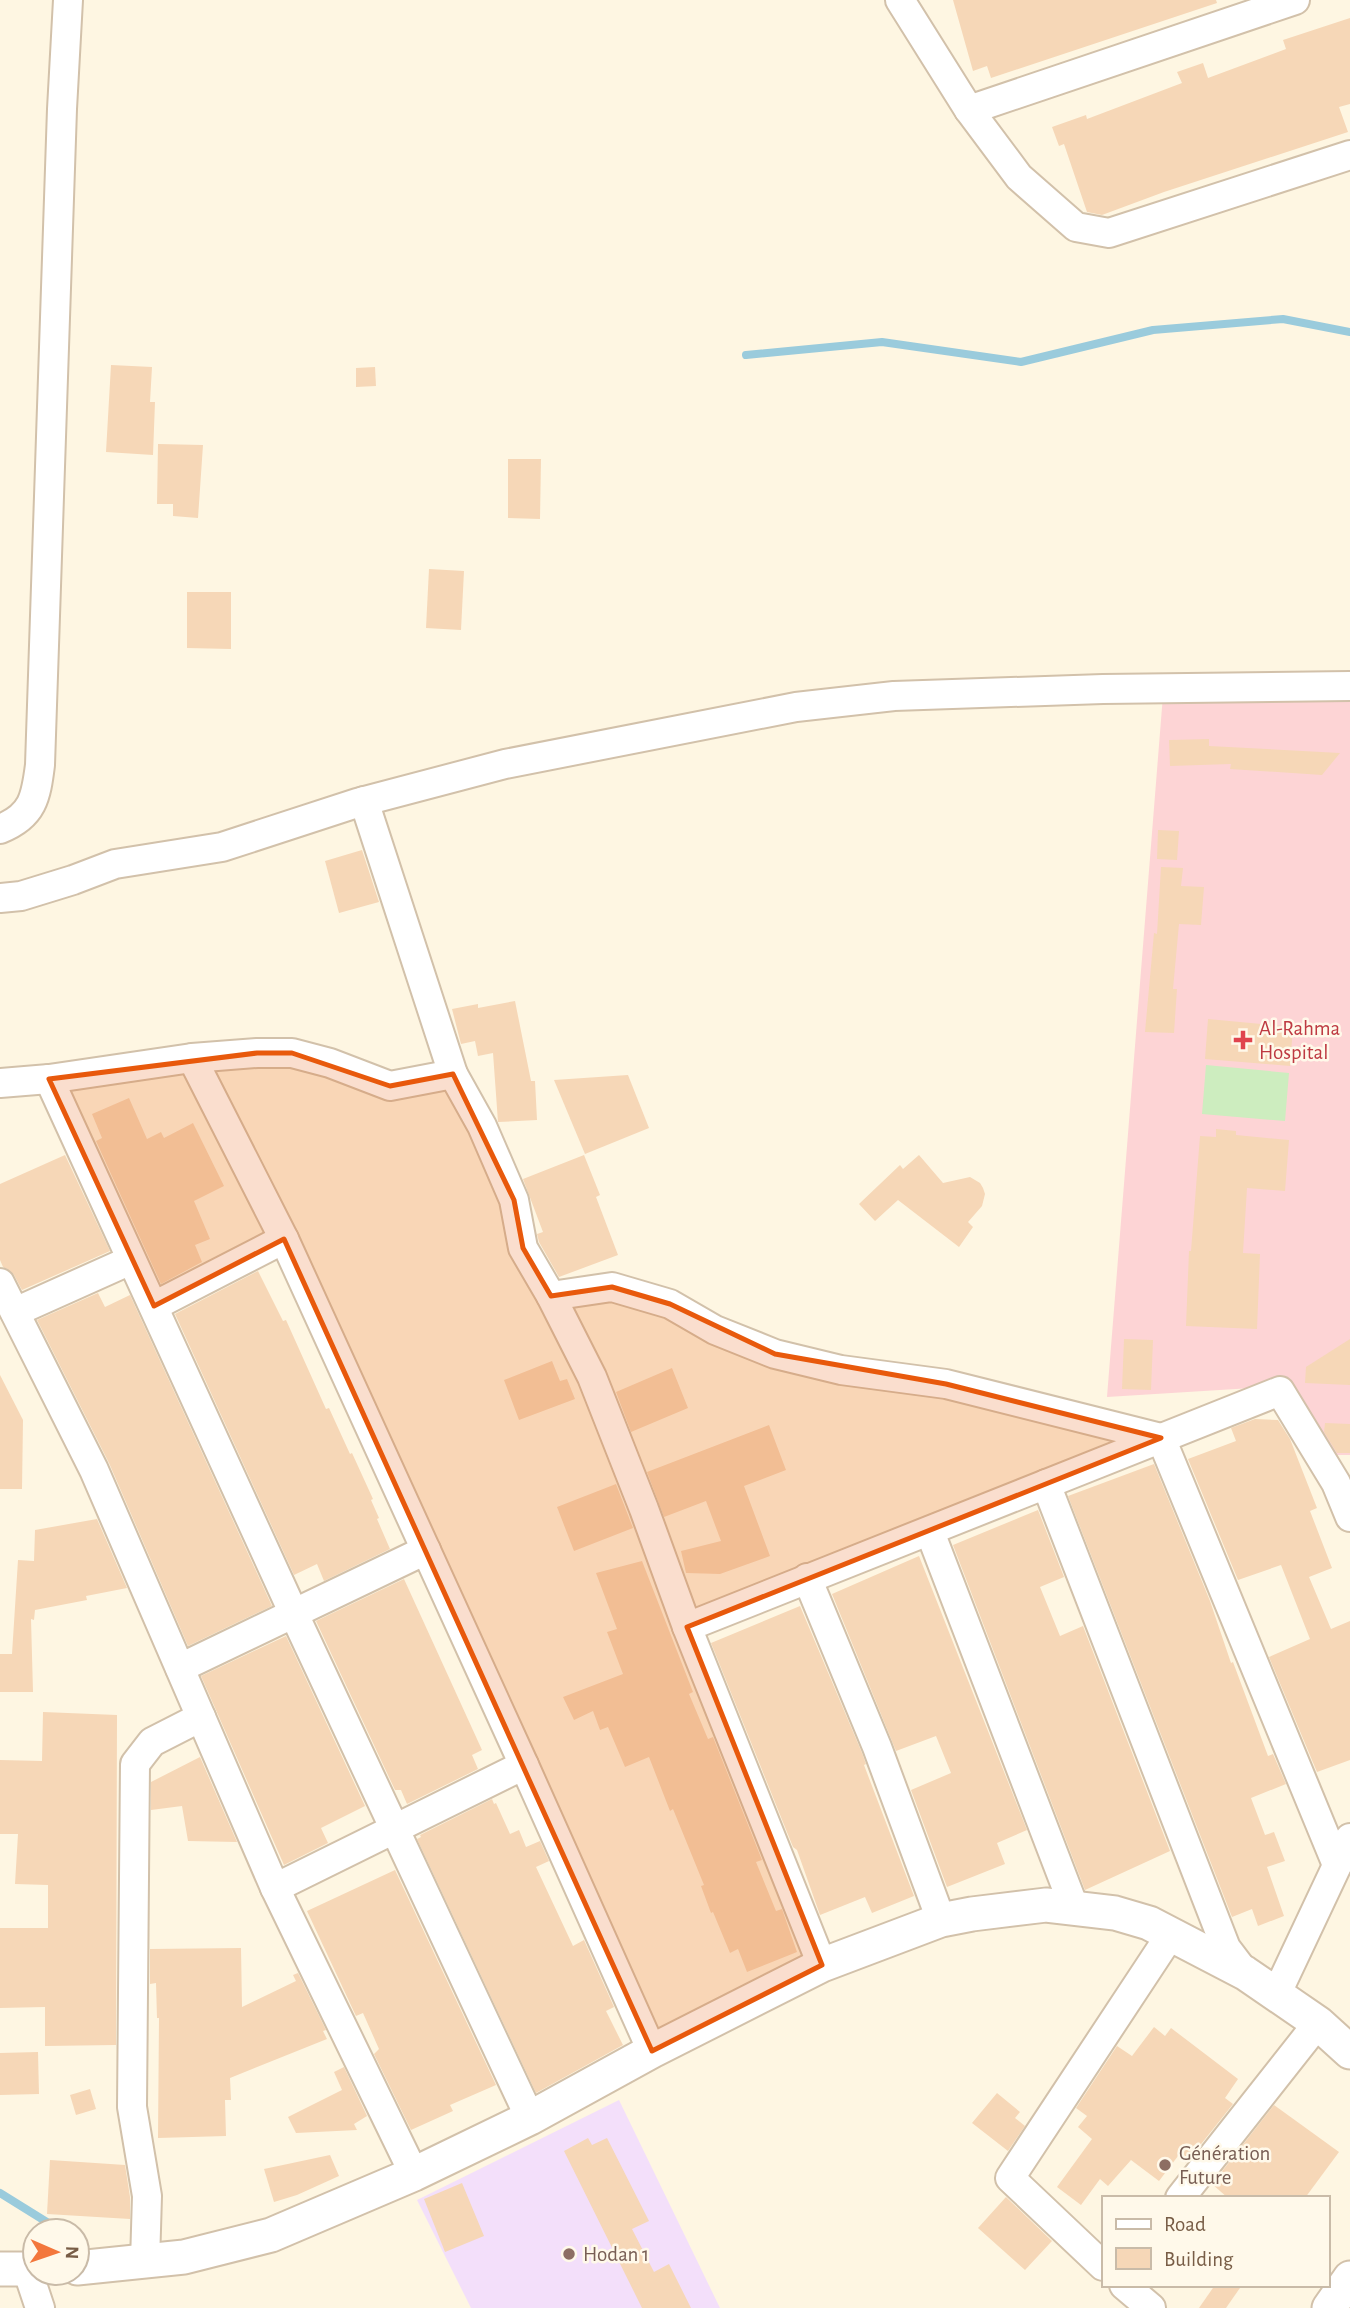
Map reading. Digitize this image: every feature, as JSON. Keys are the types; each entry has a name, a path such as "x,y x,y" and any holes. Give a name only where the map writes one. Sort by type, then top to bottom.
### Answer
{"street":[{"path":"0,830 12,824 30,807 36,795 40,765 61,123 68,0"},
{"path":"900,0 969,110 1019,177 1076,227 1109,233 1350,155"},
{"path":"969,110 1295,0"},
{"path":"0,898 20,896 115,864 222,847 365,801 505,764 796,707 894,696 1350,685"},
{"path":"365,801 453,1074 482,1126 514,1200 523,1248 592,1377 687,1627 822,1965"},
{"path":"0,1083 48,1079 192,1058 292,1053 330,1063 390,1086 453,1074"},
{"path":"192,1058 284,1239 652,2051"},
{"path":"48,1079 530,2118"},
{"path":"155,1306 284,1239"},
{"path":"15,1312 131,1260"},
{"path":"0,1283 94,1470 275,1888 414,2174"},
{"path":"551,1296 612,1287 670,1304 715,1330 775,1354 841,1370 946,1384 1161,1438"},
{"path":"687,1627 1280,1391 1336,1483 1350,1517"},
{"path":"1161,1438 1337,1865"},
{"path":"1046,1484 1226,1948 1245,1973"},
{"path":"930,1532 1074,1907"},
{"path":"180,1668 426,1549"},
{"path":"807,1578 877,1747 941,1920"},
{"path":"145,2262 147,2196 132,2107 135,1764 152,1742 201,1717"},
{"path":"275,1888 524,1765"},
{"path":"1276,1995 1350,1838"},
{"path":"91,2267 184,2257 271,2235 414,2174 530,2118 652,2051 822,1965 941,1920 972,1914 1046,1905 1115,1913 1149,1923 1245,1973 1318,2023 1350,2052"},
{"path":"1102,2265 1010,2178 1171,1934"},
{"path":"1182,2196 1318,2023"},
{"path":"1329,2308 1350,2278"},
{"path":"30,2287 40,2308"},
{"path":"1126,2287 1151,2308"}],"highlighted area":[{"path":"257,1053 292,1053 390,1086 453,1074 514,1200 523,1248 551,1296 612,1287 670,1304 775,1354 946,1384 1161,1438 687,1627 822,1965 652,2051 284,1239 154,1306 49,1079"}],"shaded area":[{"name":"Al-Rahma Hospital","path":"1163,695 1350,695 1350,1455 1330,1455 1283,1386 1107,1397"},
{"name":"Hodan 1","path":"619,2100 720,2308 471,2308 417,2200"}],"green space":[{"path":"1206,1065 1289,1073 1285,1121 1202,1114"}],"building":[{"path":"953,0 1216,0 1217,3 991,78 987,66 973,71"},
{"path":"1350,18 1350,104 1339,107 1348,132 1102,215 1087,212 1064,144 1059,146 1052,127 1086,115 1087,119 1182,83 1177,72 1203,63 1208,78 1286,49 1283,40"},
{"path":"111,365 152,367 150,402 155,402 153,455 106,452"},
{"path":"375,367 376,386 356,387 356,368"},
{"path":"158,444 203,445 198,518 173,516 173,504 157,504"},
{"path":"508,459 541,459 540,519 508,518"},
{"path":"429,569 464,571 461,630 426,628"},
{"path":"187,592 231,592 231,649 187,648"},
{"path":"1209,739 1209,746 1340,753 1322,775 1230,769 1231,764 1170,766 1169,740"},
{"path":"1158,830 1179,831 1177,860 1157,859"},
{"path":"362,850 379,902 339,913 325,861"},
{"path":"1161,867 1183,868 1181,886 1204,887 1201,925 1179,924 1173,989 1177,989 1174,1033 1145,1032 1154,933 1157,934"},
{"path":"515,1001 531,1081 535,1081 537,1120 498,1122 493,1053 478,1056 475,1041 461,1044 452,1009 478,1004 478,1008"},
{"path":"1208,1019 1293,1027 1290,1066 1205,1059"},
{"path":"628,1075 649,1128 585,1154 554,1080"},
{"path":"129,1098 147,1139 161,1132 164,1138 193,1123 224,1186 194,1201 210,1239 195,1245 202,1262 161,1284 96,1141 102,1138 92,1114"},
{"path":"1216,1129 1236,1131 1236,1135 1289,1140 1285,1191 1247,1188 1243,1253 1260,1254 1257,1329 1186,1326 1189,1251 1200,1136 1216,1137"},
{"path":"65,1155 110,1251 22,1290 14,1275 3,1267 0,1260 0,1184"},
{"path":"584,1155 600,1195 596,1197 618,1255 559,1277 539,1242 537,1234 543,1232 523,1179"},
{"path":"919,1155 943,1183 970,1177 983,1188 985,1194 982,1206 968,1222 973,1227 959,1247 898,1200 875,1221 859,1204 900,1165 903,1169"},
{"path":"258,1271 283,1321 286,1320 326,1409 329,1408 350,1454 352,1453 373,1499 371,1500 379,1518 377,1519 390,1549 324,1581 317,1564 294,1575 175,1314"},
{"path":"98,1293 105,1307 130,1295 272,1606 188,1646 109,1463 37,1320"},
{"path":"1124,1339 1153,1340 1151,1390 1122,1389"},
{"path":"1350,1339 1350,1385 1305,1383 1306,1367"},
{"path":"552,1361 560,1381 567,1379 575,1399 519,1420 504,1380"},
{"path":"672,1368 688,1408 631,1432 616,1392"},
{"path":"0,1375 23,1420 22,1489 0,1489"},
{"path":"1255,1419 1278,1420 1290,1439 1317,1508 1310,1511 1332,1568 1309,1577 1331,1629 1350,1621 1350,1760 1317,1772 1269,1657 1310,1639 1281,1565 1238,1580 1188,1459 1236,1441 1231,1428"},
{"path":"1325,1423 1350,1424 1350,1453 1337,1453 1324,1432"},
{"path":"769,1425 786,1470 744,1486 770,1556 720,1574 686,1573 681,1551 721,1541 706,1501 664,1517 647,1472"},
{"path":"1154,1464 1210,1601 1268,1756 1273,1754 1286,1784 1251,1798 1265,1835 1274,1832 1285,1861 1267,1867 1284,1916 1258,1926 1252,1909 1232,1917 1068,1496"},
{"path":"616,1484 633,1528 574,1551 557,1507"},
{"path":"1038,1510 1064,1577 1040,1587 1060,1636 1083,1626 1170,1851 1085,1890 953,1545"},
{"path":"97,1519 127,1588 86,1596 87,1600 35,1610 34,1620 31,1619 33,1692 0,1692 0,1654 12,1654 18,1560 34,1561 35,1530"},
{"path":"919,1556 1027,1830 997,1843 1005,1864 947,1887 911,1790 951,1773 936,1736 896,1751 832,1594"},
{"path":"642,1561 693,1692 689,1694 708,1739 713,1737 762,1860 756,1862 776,1911 782,1909 797,1952 747,1972 738,1949 730,1953 713,1912 711,1913 701,1886 704,1885 649,1757 625,1767 608,1727 600,1730 593,1711 574,1720 563,1697 623,1674 607,1632 617,1629 596,1573"},
{"path":"404,1579 482,1750 472,1755 478,1769 407,1804 401,1790 395,1790 316,1621"},
{"path":"800,1606 862,1753 866,1764 864,1765 914,1896 872,1913 865,1897 820,1915 797,1850 793,1847 711,1643"},
{"path":"286,1636 365,1806 321,1828 328,1843 284,1865 201,1676"},
{"path":"43,1712 117,1715 116,2045 45,2046 45,2007 0,2008 0,1928 48,1928 48,1885 15,1884 18,1834 0,1834 0,1760 42,1761"},
{"path":"200,1757 237,1842 188,1841 182,1806 151,1810 151,1782"},
{"path":"492,1799 510,1834 519,1830 526,1847 540,1841 549,1861 536,1867 573,1946 584,1940 614,2007 606,2011 623,2045 536,2093 417,1839 420,1835"},
{"path":"395,1870 496,2085 450,2105 453,2111 411,2130 374,2054 379,2049 363,2013 356,2016 307,1911"},
{"path":"241,1948 242,2007 296,1981 293,1975 298,1973 326,2030 323,2031 327,2039 230,2078 231,2100 225,2100 226,2136 158,2138 159,2018 156,1983 150,1984 150,1949"},
{"path":"1154,2027 1165,2036 1171,2028 1238,2079 1225,2098 1233,2104 1186,2163 1178,2156 1159,2181 1131,2160 1108,2186 1100,2179 1081,2205 1057,2187 1092,2139 1078,2127 1087,2116 1076,2108 1117,2046 1132,2056"},
{"path":"38,2052 39,2094 0,2095 0,2053"},
{"path":"344,2067 367,2116 354,2124 357,2130 296,2133 288,2117 342,2090 334,2072"},
{"path":"90,2089 96,2109 76,2115 70,2095"},
{"path":"997,2093 1020,2112 1015,2118 1025,2126 1008,2151 972,2123"},
{"path":"1274,2105 1339,2152 1306,2196 1226,2196 1212,2184"},
{"path":"588,2138 592,2145 607,2138 649,2221 632,2229 654,2272 669,2264 691,2308 642,2308 564,2151"},
{"path":"330,2155 339,2176 274,2202 264,2169"},
{"path":"50,2160 125,2165 130,2219 47,2214"},
{"path":"462,2183 484,2236 445,2252 424,2199"},
{"path":"1006,2197 1052,2241 1025,2270 978,2228"},
{"path":"1214,2287 1241,2287 1226,2308 1199,2308"}],"waterway":[{"path":"746,355 882,342 1021,362 1153,330 1283,319 1350,332"},
{"path":"0,2193 39,2217"}],"place":[{"name":"Al-Rahma Hospital","path":"1243,1040"},
{"name":"Génération Future","path":"1165,2165"},
{"name":"Hodan 1","path":"569,2254"}]}
